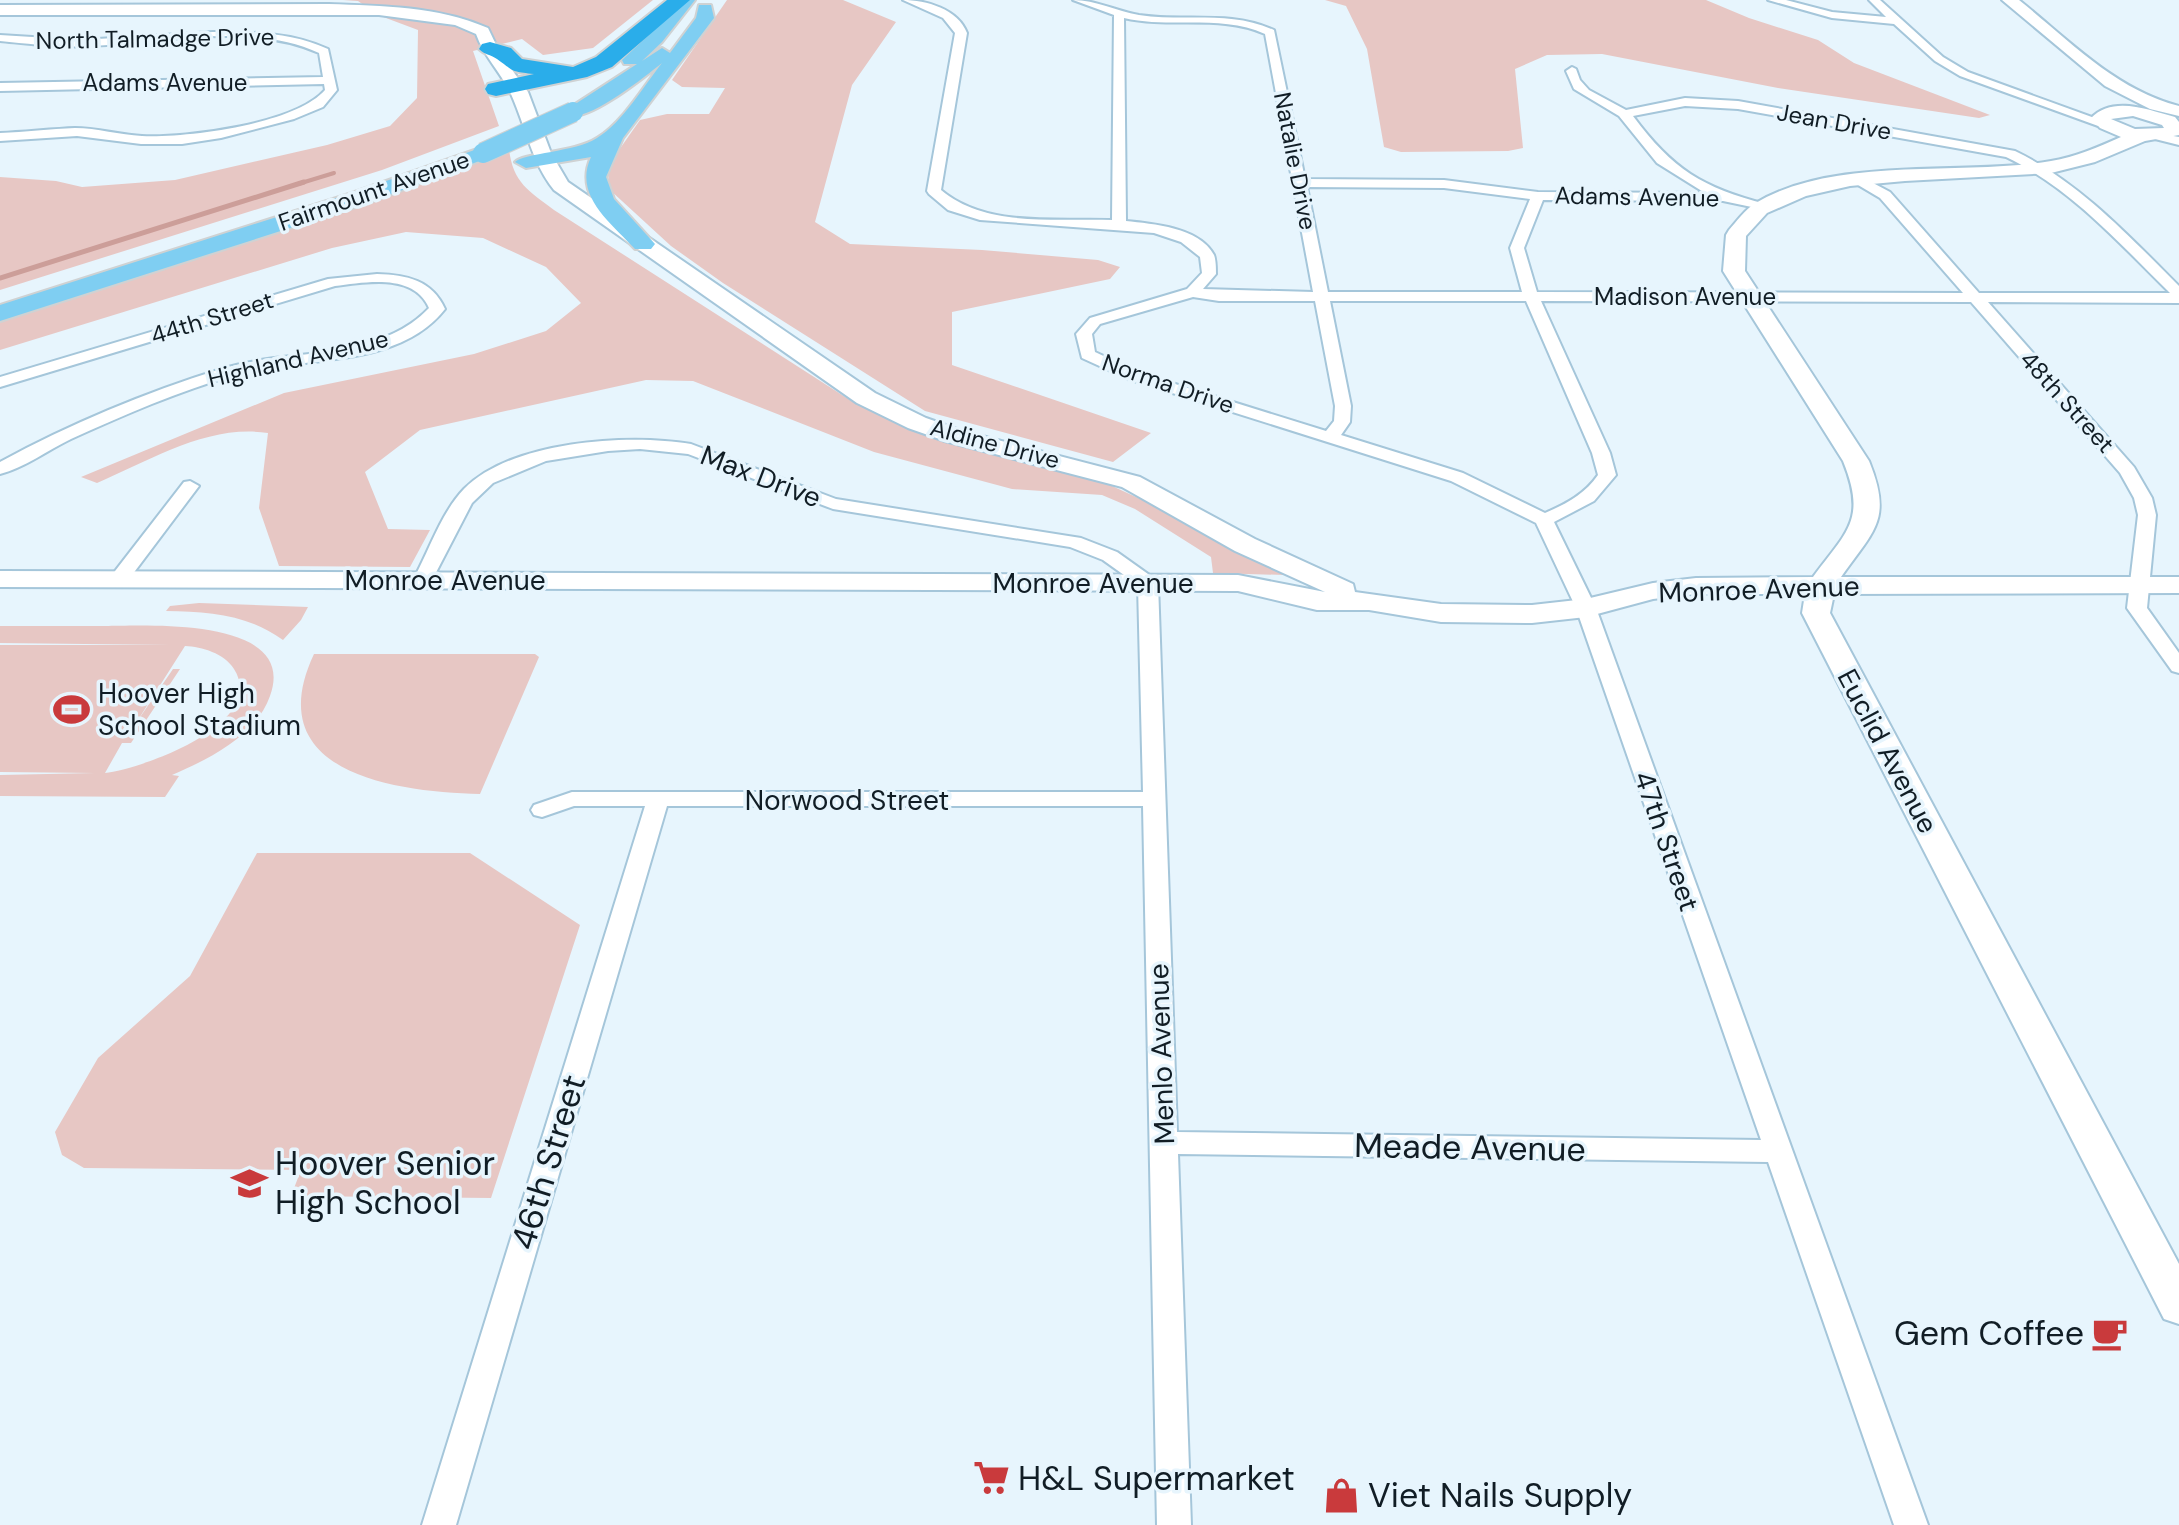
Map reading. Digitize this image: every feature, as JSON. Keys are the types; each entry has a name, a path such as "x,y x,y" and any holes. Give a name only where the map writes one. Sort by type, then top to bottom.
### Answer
{"highway":[{"path":"505,86 587,69 610,59 695,2"},
{"path":"490,49 503,53 515,65 529,70 587,69"}],"main road":[{"path":"1821,586 1863,527 1869,511 1867,488 1856,461 1734,271 1730,255 1736,231 1761,207 1793,193 1858,179 2040,169 2067,164 2151,135 2171,133 2178,123 2137,103 2010,0"},
{"path":"643,244 599,196 595,186 597,168 614,136 705,18 695,2"},
{"name":"Fairmount Avenue","path":"0,313 360,198 482,147 652,63 695,2"},
{"path":"0,10 169,10 334,3 400,5 432,9 472,22 484,33 490,49"},
{"name":"Aldine Drive","path":"490,49 487,68 505,86 508,108 536,161 535,177 554,196 604,227 643,244 866,398 917,423 954,436 1131,482 1245,545 1369,601"},
{"path":"2108,118 2137,103"},
{"path":"2108,118 2151,135"},
{"path":"2108,118 2110,149"},
{"path":"536,161 590,153 614,136"},
{"name":"Fairmount Avenue","path":"0,298 482,147"},
{"name":"Monroe Avenue","path":"0,579 1238,583 1317,601 1369,601 1441,613 1532,614 1586,608 1653,591 1696,586 2179,585"},
{"name":"Euclid Avenue","path":"1821,586 1816,613 2179,1306"}],"street":[{"path":"908,0 950,17 960,25 934,191 939,198 971,216 1008,221 1119,222 1186,238 1207,256 1209,274 1192,292"},
{"path":"1078,0 1119,13 1119,222"},
{"path":"1773,0 1832,15 1897,21"},
{"path":"1874,0 1939,59 1964,74 2055,107 2108,118"},
{"name":"Natalie Drive","path":"1119,13 1147,19 1238,22 1259,26 1270,32 1343,406 1342,422 1330,437"},
{"name":"North Talmadge Drive","path":"0,38 57,44 170,36 297,38 324,51 330,80"},
{"path":"1572,71 1572,78 1578,87 1624,114 1647,145 1667,164 1723,197"},
{"path":"0,137 63,132 141,140 204,137 306,110 326,98 331,90 330,80"},
{"name":"Adams Avenue","path":"0,87 330,80"},
{"name":"Jean Drive","path":"1624,114 1685,102 1738,105 1989,148 2019,157 2069,192 2179,296"},
{"name":"48th Street","path":"1858,179 1885,195 2128,471 2143,498 2147,515 2146,544 2140,568 2142,585 2137,608 2179,667"},
{"name":"Adams Avenue","path":"1299,183 1444,184 1538,196 1723,197 1761,207"},
{"path":"1538,196 1517,248 1530,297 1601,453 1607,475 1600,488 1572,509 1544,520"},
{"name":"44th Street","path":"0,382 333,282 385,279 427,290"},
{"name":"Highland Avenue","path":"0,469 28,453 192,384 293,357 385,341 417,329 437,309 435,297 427,290"},
{"name":"Madison Avenue","path":"1192,292 1219,296 2179,296"},
{"name":"Norma Drive","path":"1192,292 1095,321 1084,334 1088,355 1134,376 1457,477 1544,520"},
{"name":"Max Drive","path":"423,580 470,493 491,478 530,459 641,442 706,454 798,494 833,504 1074,542 1110,556 1148,583"},
{"path":"119,579 190,486"},
{"name":"47th Street","path":"1544,520 1586,608 1911,1525"},
{"name":"Menlo Avenue","path":"1148,583 1174,1525"},
{"name":"Norwood Street","path":"542,810 572,799 1154,799"},
{"name":"46th Street","path":"439,1525 658,800"},
{"name":"Meade Avenue","path":"1163,1143 1776,1151"}],"shaded area":[{"path":"343,0 653,0 593,48 543,55 522,39 473,51 499,126 382,170 0,290 0,177 56,181 82,187 175,180 327,145 390,126 417,98 418,30 378,15 358,1"},
{"path":"727,0 843,0 896,22 852,85 815,222 850,244 982,250 1098,260 1120,267 1110,279 952,312 952,365 1151,433 1113,462 925,411 723,283 671,246 610,190 607,167 640,120 667,114 709,114 725,88 682,87 672,80"},
{"path":"1325,0 1706,0 1749,18 1818,40 1854,63 1990,115 1979,118 1778,88 1602,54 1547,55 1515,69 1523,148 1508,151 1401,152 1384,147 1367,49 1346,6"},
{"path":"509,149 518,178 554,210 853,402 931,436 1099,480 1160,508 1285,575 1213,573 1211,557 1135,509 1102,495 1012,489 874,452 693,381 646,380 420,430 365,472 388,529 430,530 410,567 279,566 259,508 268,433 224,434 202,439 97,483 81,477 284,393 474,354 546,331 581,303 546,267 483,238 406,232 332,248 0,350 0,317"},
{"path":"199,603 308,607 283,640 256,625 227,616 166,611 170,606"},
{"path":"0,626 152,626 213,631 241,639 262,651 273,670 270,696 254,723 243,734 216,754 172,775 179,776 165,797 0,796 0,775 95,773 0,772 0,645 170,645 0,643","holes":["185,646 205,649 230,663 240,689 234,708 218,725 171,753 105,773 122,743 131,743 180,669 173,669 136,723"]},
{"path":"314,654 535,654 539,657 480,794 410,788 375,780 344,768 320,750 304,726 302,694"},
{"path":"257,853 470,853 580,925 491,1198 291,1196 301,1170 84,1168 62,1155 55,1132 98,1058 190,976"}],"waterway":[{"path":"298,184 334,173"},
{"path":"0,278 304,182"}],"place":[{"name":"Hoover High School Stadium","path":"72,709"},
{"name":"Hoover Senior High School","path":"249,1183"},
{"name":"Gem Coffee","path":"2110,1333"},
{"name":"H&L Supermarket","path":"992,1478"},
{"name":"Viet Nails Supply","path":"1342,1495"}]}
